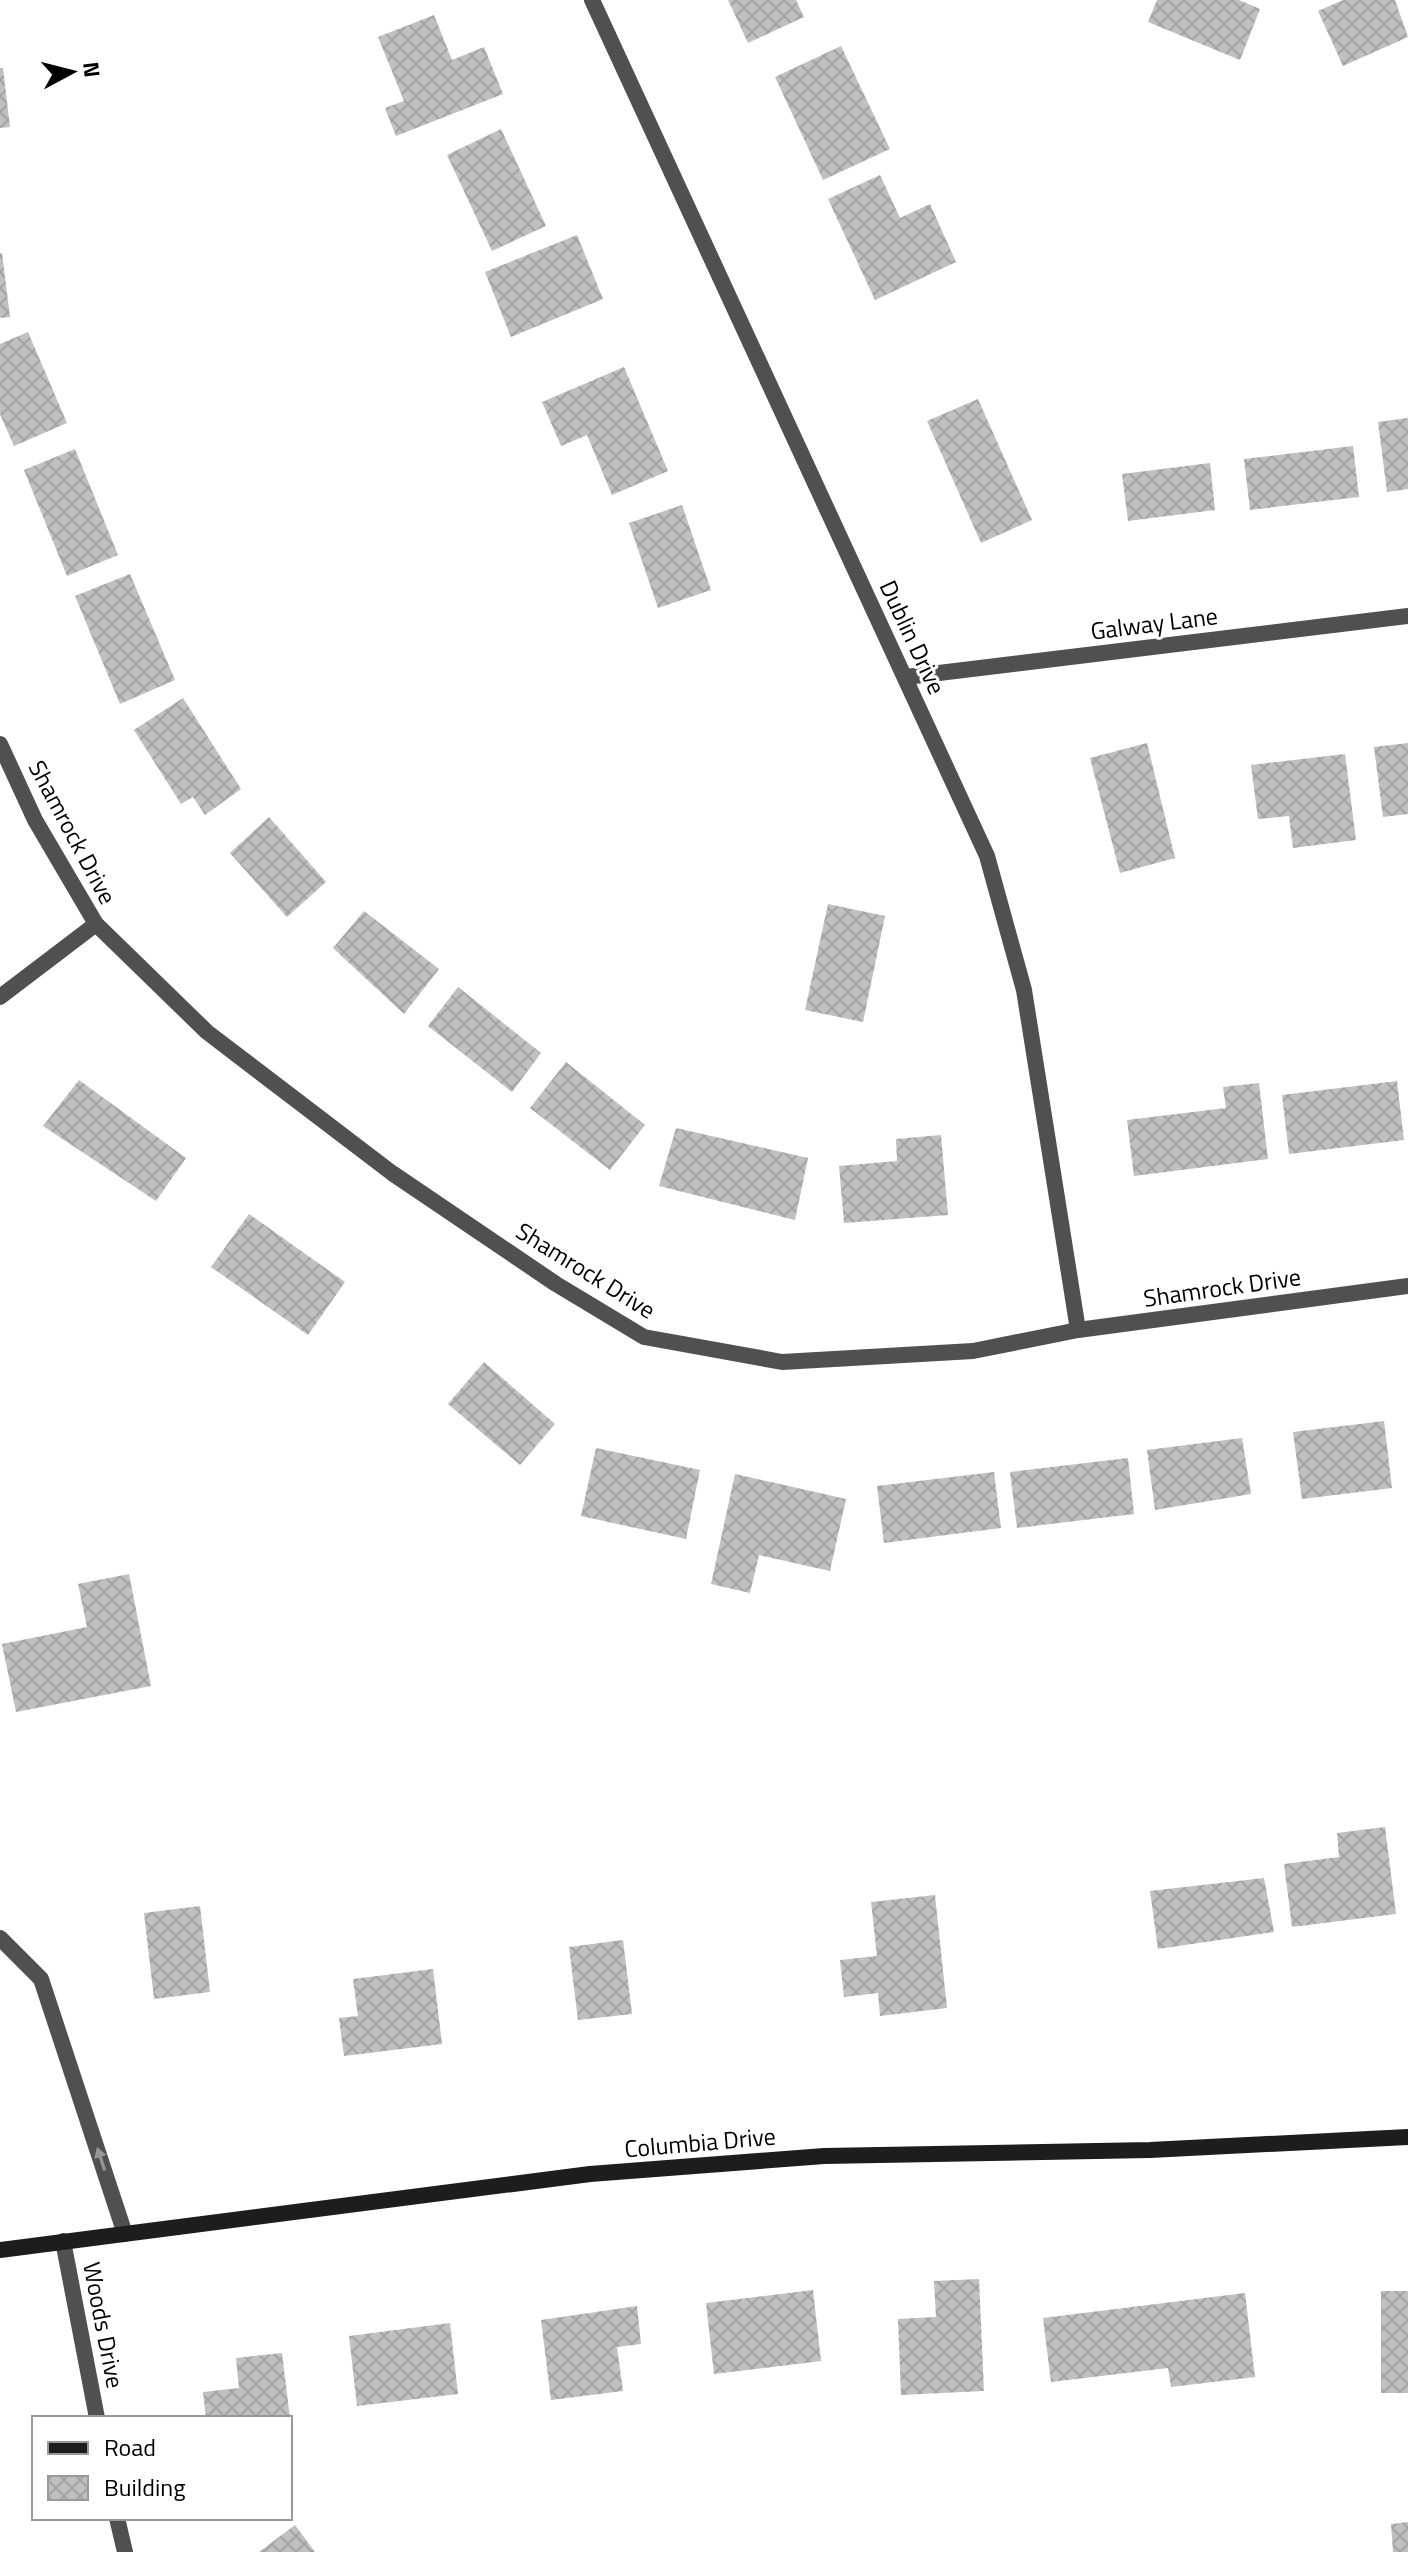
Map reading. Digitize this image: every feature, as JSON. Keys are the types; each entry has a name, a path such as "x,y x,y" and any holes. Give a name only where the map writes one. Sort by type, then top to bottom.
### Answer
{"main road":[{"name":"Columbia Drive","path":"0,2250 590,2174 824,2156 1150,2150 1408,2137"}],"street":[{"name":"Dublin Drive","path":"592,0 987,856 1006,913 1024,990 1078,1330"},
{"name":"Galway Lane","path":"906,677 1408,616"},
{"name":"Shamrock Drive","path":"0,744 35,820 96,924 207,1032 367,1154 556,1284 644,1337 782,1362 973,1351 1078,1330 1408,1286"},
{"path":"0,997 96,924"},
{"path":"0,1938 41,1979 125,2234"},
{"name":"Woods Drive","path":"63,2241 97,2416"},
{"path":"117,2520 125,2552"}],"building":[{"path":"728,0 796,0 804,17 748,43"},
{"path":"1157,0 1239,0 1260,9 1240,60 1148,22"},
{"path":"1343,0 1395,0 1408,37 1343,66 1318,11"},
{"path":"434,15 452,60 484,47 503,94 396,136 385,108 404,101 378,37"},
{"path":"841,46 890,149 823,180 775,77"},
{"path":"0,68 3,68 10,127 0,128"},
{"path":"501,129 546,226 492,251 447,155"},
{"path":"880,175 900,218 930,204 956,262 875,300 828,199"},
{"path":"577,235 603,299 511,337 485,272"},
{"path":"0,254 10,317 0,318"},
{"path":"28,332 67,423 14,446 0,414 0,344"},
{"path":"624,367 668,471 612,495 587,435 561,446 542,402"},
{"path":"978,399 1032,520 981,543 927,421"},
{"path":"1408,418 1408,489 1387,492 1378,422"},
{"path":"1353,446 1359,497 1250,510 1244,459"},
{"path":"75,449 118,555 67,576 24,470"},
{"path":"1210,463 1215,510 1128,521 1122,474"},
{"path":"682,505 711,590 658,608 629,523"},
{"path":"130,574 175,680 120,704 75,596"},
{"path":"183,698 241,789 205,815 193,797 181,804 134,730"},
{"path":"1147,743 1175,858 1120,873 1090,758"},
{"path":"1408,743 1408,814 1383,817 1374,747"},
{"path":"1345,754 1356,840 1293,848 1289,816 1258,819 1251,765"},
{"path":"269,817 326,882 287,917 230,853"},
{"path":"828,904 885,916 863,1022 805,1010"},
{"path":"364,911 439,969 404,1014 333,948"},
{"path":"458,987 541,1053 512,1092 428,1026"},
{"path":"566,1062 645,1125 610,1170 530,1108"},
{"path":"79,1080 186,1158 156,1201 43,1126"},
{"path":"1397,1081 1404,1140 1289,1154 1282,1095"},
{"path":"1259,1083 1268,1159 1134,1176 1127,1120 1226,1108 1223,1087"},
{"path":"676,1128 808,1158 795,1220 659,1186"},
{"path":"941,1135 948,1215 844,1223 839,1166 897,1161 896,1139"},
{"path":"249,1214 345,1282 308,1335 211,1267"},
{"path":"484,1362 555,1424 520,1465 448,1404"},
{"path":"1384,1421 1392,1488 1302,1499 1293,1432"},
{"path":"1242,1438 1251,1494 1155,1510 1147,1450"},
{"path":"596,1448 700,1470 686,1539 581,1516"},
{"path":"1128,1458 1134,1514 1017,1528 1010,1472"},
{"path":"994,1472 1001,1528 884,1543 877,1486"},
{"path":"735,1474 846,1499 830,1571 759,1555 750,1593 711,1584"},
{"path":"129,1574 151,1686 16,1712 2,1644 87,1627 78,1584"},
{"path":"1385,1827 1396,1914 1292,1927 1284,1864 1339,1857 1337,1833"},
{"path":"1264,1878 1274,1932 1158,1949 1150,1891"},
{"path":"935,1895 947,2008 880,2016 878,1993 844,1997 840,1960 877,1956 871,1902"},
{"path":"200,1906 210,1992 154,1999 144,1913"},
{"path":"623,1940 632,2014 578,2020 569,1947"},
{"path":"433,1969 442,2044 344,2056 339,2018 358,2016 353,1979"},
{"path":"979,2279 984,2391 901,2395 898,2319 936,2317 934,2281"},
{"path":"813,2290 821,2361 714,2374 706,2303"},
{"path":"1381,2291 1408,2291 1408,2393 1381,2393"},
{"path":"1245,2293 1255,2377 1171,2387 1168,2368 1051,2382 1043,2318"},
{"path":"637,2306 641,2344 617,2347 623,2391 551,2400 541,2320"},
{"path":"450,2323 458,2394 357,2406 349,2336"},
{"path":"282,2353 290,2416 206,2416 203,2392 239,2388 236,2358"},
{"path":"1408,2522 1408,2552 1393,2552 1391,2524"},
{"path":"295,2525 315,2552 259,2552"}]}
